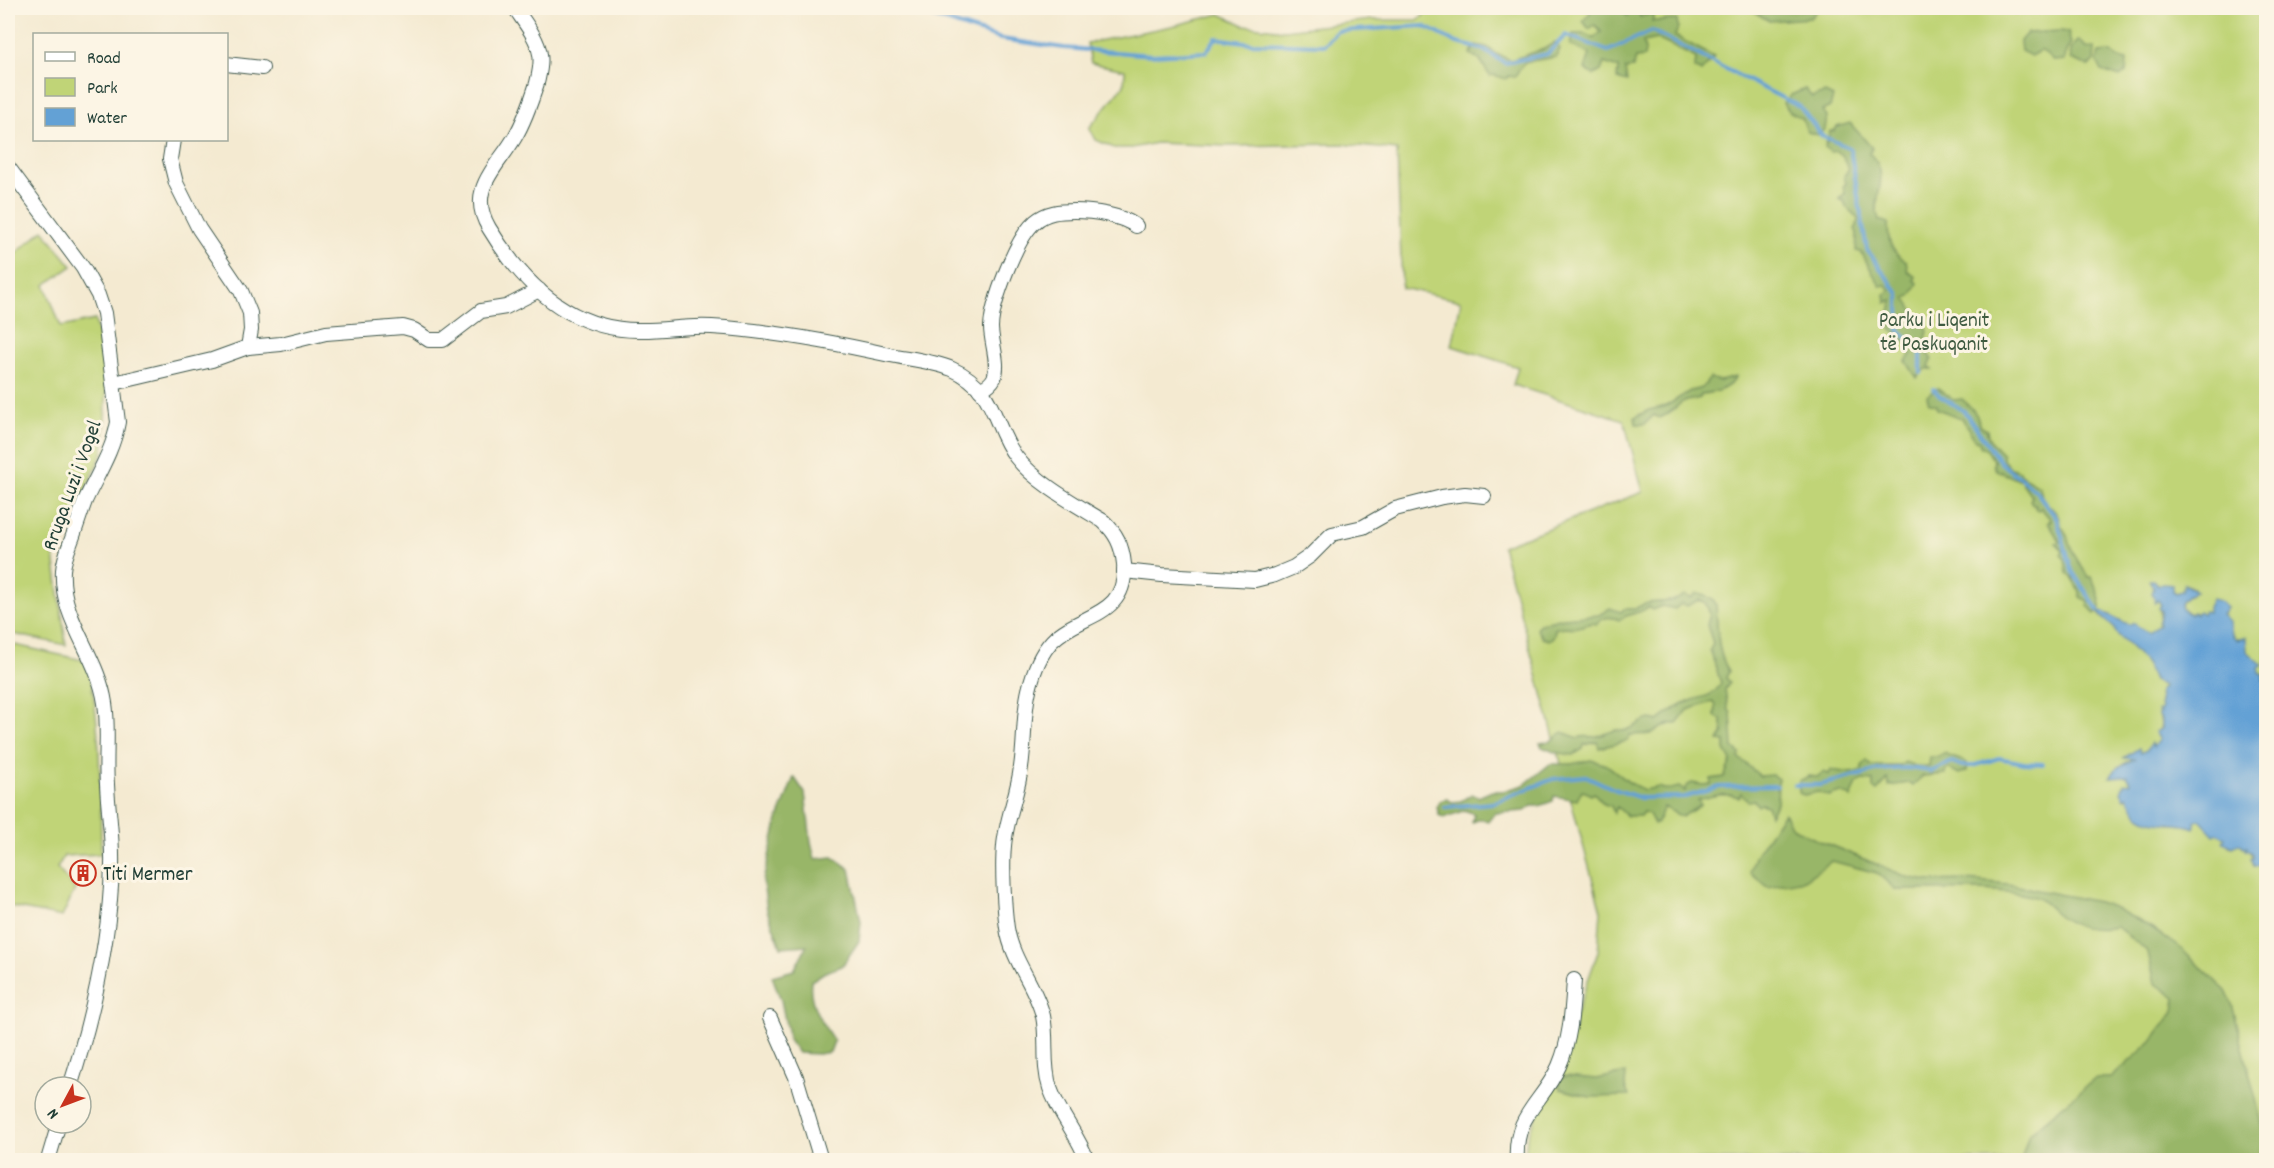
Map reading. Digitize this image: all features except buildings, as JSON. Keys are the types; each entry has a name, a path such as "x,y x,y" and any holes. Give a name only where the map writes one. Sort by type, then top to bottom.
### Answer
{"street":[{"path":"515,8 536,41 542,61 525,117 514,139 487,179 480,200 487,226 501,247 554,304 570,314 637,331 710,327 850,346 950,368 980,390 997,417 1016,457 1038,477 1102,521 1113,530 1119,539 1124,571 1123,584 1117,597 1109,606 1053,640 1036,668 1029,689 1021,768 1004,847 1007,928 1012,948 1042,1013 1046,1069 1050,1088 1059,1109 1082,1145 1087,1161"},
{"path":"228,64 262,68"},
{"path":"173,141 170,159 176,183 199,229 241,291 250,314 251,330 248,347"},
{"name":"Rruga Luzi i Vogel","path":"8,166 92,282 104,313 118,422 116,437 86,501 63,569 64,593 73,623 94,664 106,704 107,786 112,864 106,943 96,997 73,1075"},
{"path":"980,390 994,379 991,327 994,304 1002,281 1023,238 1034,222 1048,214 1062,211 1090,211 1129,221 1136,226"},
{"path":"114,383 212,360 248,347 281,344 326,333 403,327 414,330 429,340 443,340 482,311 506,308 539,290"},
{"path":"1124,571 1255,579 1275,575 1294,567 1310,556 1332,534 1363,527 1395,509 1442,497 1465,494 1484,496"},
{"path":"1517,1161 1516,1144 1520,1126 1551,1082 1560,1065 1570,1035 1574,980"},
{"path":"770,1018 796,1077 821,1161"},
{"path":"48,1161 56,1135"}],"green space":[{"name":"Parku i Liqenit të Paskuqanit","path":"1430,8 2266,8 2266,681 2263,680 2264,675 2260,673 2259,668 2262,665 2247,651 2243,639 2236,639 2229,631 2222,616 2227,608 2203,615 2193,612 2190,614 2182,609 2182,602 2191,595 2193,588 2185,584 2182,591 2176,593 2171,587 2156,584 2154,588 2161,605 2158,628 2149,633 2133,624 2098,611 2140,656 2154,681 2165,685 2159,691 2161,724 2158,736 2160,740 2153,747 2140,753 2139,749 2125,757 2135,758 2118,767 2111,777 2128,775 2130,783 2124,795 2131,801 2137,813 2169,824 2193,825 2195,821 2200,820 2226,838 2229,846 2233,847 2240,843 2250,852 2255,867 2266,866 2266,1160 1525,1160 1527,1137 1572,1035 1574,1020 1598,952 1601,911 1502,546 1643,492 1624,420 1513,385 1518,367 1452,346 1461,301 1402,288 1397,150 1341,144 1228,146 1156,143 1132,148 1114,148 1096,140 1089,128 1124,85 1125,70 1091,63 1087,43 1220,14 1244,25 1284,30 1372,20 1419,20"},
{"path":"1589,8 1617,8 1628,16 1632,8 1640,13 1640,17 1655,12 1652,21 1677,20 1678,28 1675,36 1714,57 1701,72 1695,68 1696,58 1657,39 1643,42 1644,57 1636,58 1633,68 1625,69 1627,82 1617,79 1618,68 1604,63 1601,71 1594,75 1585,69 1590,54 1570,45 1573,34 1585,34 1594,38 1601,32 1595,25 1589,29 1583,21 1590,13"},
{"path":"1748,8 1819,8 1810,18 1769,21"},
{"path":"2068,32 2071,44 2066,51 2065,60 2053,61 2041,50 2031,56 2021,51 2020,41 2027,33"},
{"path":"2079,40 2086,47 2095,48 2094,61 2089,66 2071,59 2070,50"},
{"path":"1555,42 1560,49 1556,57 1525,62 1514,77 1509,76 1506,79 1490,76 1479,59 1470,54 1476,45 1487,47 1496,54 1511,60 1544,49"},
{"path":"2111,52 2118,58 2127,60 2126,72 2120,77 2102,71 2097,61 2099,53"},
{"path":"1805,89 1812,97 1825,93 1833,97 1830,107 1822,111 1827,117 1825,129 1818,135 1808,132 1801,118 1790,112 1783,103 1791,95"},
{"path":"1850,123 1872,148 1869,153 1880,170 1877,203 1879,220 1888,223 1893,250 1906,261 1908,272 1916,277 1914,280 1918,283 1911,296 1906,298 1914,313 1910,316 1912,321 1925,323 1927,326 1923,345 1932,359 1929,366 1932,369 1926,369 1917,378 1906,361 1911,354 1910,346 1904,340 1901,344 1894,339 1898,333 1891,330 1888,314 1892,300 1886,303 1885,294 1891,290 1886,285 1880,286 1861,252 1856,251 1857,233 1855,229 1858,218 1846,207 1844,201 1839,199 1845,193 1844,176 1848,170 1843,156 1837,151 1830,152 1825,147 1830,131"},
{"path":"43,230 72,266 45,285 61,327 95,320 107,384 103,452 54,556 66,645 8,633 8,260"},
{"path":"1736,377 1730,385 1721,390 1701,394 1700,398 1682,402 1668,414 1659,418 1654,415 1645,424 1636,424 1635,417 1649,410 1666,406 1690,391 1702,388 1710,378 1720,381"},
{"path":"1938,388 1954,400 1962,399 1976,414 1979,426 1987,430 1990,441 2003,455 2003,460 2011,468 2019,471 2020,475 2039,486 2044,500 2056,512 2078,561 2088,577 2092,577 2101,603 2101,607 2095,614 2088,605 2088,601 2080,597 2080,591 2072,578 2074,578 2067,573 2065,559 2061,555 2063,550 2056,543 2060,542 2048,522 2051,520 2041,508 2038,510 2035,508 2036,505 2033,505 2030,500 2032,497 2021,481 1996,470 1993,465 1994,461 1987,450 1975,440 1962,418 1937,409 1936,405 1929,403 1927,396"},
{"path":"1696,593 1713,599 1716,605 1720,648 1729,671 1726,678 1730,683 1725,689 1728,709 1731,713 1733,748 1740,754 1739,758 1760,776 1772,775 1778,779 1777,803 1770,815 1767,806 1761,804 1758,806 1754,800 1748,801 1741,793 1739,797 1723,795 1698,800 1701,805 1682,817 1664,807 1657,823 1654,824 1649,814 1643,812 1640,816 1627,816 1617,807 1614,813 1611,806 1604,804 1594,793 1591,795 1582,790 1577,800 1554,796 1553,801 1532,806 1525,811 1495,813 1488,821 1481,819 1472,822 1474,814 1465,810 1444,818 1439,815 1437,807 1440,801 1447,799 1452,802 1461,801 1472,794 1478,797 1492,791 1503,791 1524,785 1550,764 1571,764 1591,760 1607,765 1630,783 1644,790 1679,787 1685,791 1686,786 1692,783 1711,784 1711,779 1724,777 1731,761 1725,750 1725,742 1718,741 1724,733 1721,720 1715,716 1716,705 1712,702 1688,710 1677,724 1666,725 1650,734 1630,735 1627,741 1599,748 1597,742 1584,745 1583,749 1573,755 1554,752 1542,747 1540,743 1549,742 1563,732 1578,738 1594,737 1617,730 1624,731 1649,719 1658,721 1672,710 1711,694 1721,683 1710,650 1713,643 1707,625 1710,614 1706,604 1699,600 1687,606 1681,604 1675,609 1662,606 1652,610 1648,607 1620,620 1608,618 1602,619 1597,624 1558,628 1549,640 1542,638 1536,628 1540,624 1563,618 1599,615 1610,608 1621,612 1624,609 1635,609 1647,603 1672,601 1684,595 1691,598"},
{"path":"8,645 87,661 92,685 99,757 101,854 64,856 57,868 75,889 62,917 8,906"},
{"path":"1945,753 1967,763 1967,771 1959,774 1948,768 1946,774 1923,776 1913,786 1909,783 1889,786 1888,779 1877,791 1873,788 1873,781 1862,780 1857,784 1851,798 1841,793 1829,796 1818,792 1804,795 1799,793 1799,781 1809,776 1817,777 1823,772 1829,774 1831,770 1851,773 1862,770 1862,766 1867,761 1872,766 1899,766 1905,762 1915,766 1929,766 1930,757 1938,757"},
{"path":"794,777 805,793 815,859 833,857 850,869 861,922 859,941 842,966 825,972 811,981 814,1005 834,1041 830,1052 818,1054 798,1053 789,1040 781,1000 772,976 794,970 807,945 781,947 767,910 763,881 778,819"},
{"path":"1784,813 1791,826 1808,836 1910,878 1929,881 1966,880 2008,884 2098,902 2113,907 2152,928 2178,946 2226,991 2232,1004 2266,1139 2266,1160 2021,1160 2029,1134 2096,1078 2111,1078 2152,1041 2174,1011 2176,998 2155,983 2148,952 2117,927 2100,929 2075,925 2060,917 2035,897 1984,890 1896,890 1877,873 1832,861 1804,880 1768,887 1750,872 1756,854"},
{"path":"1626,1073 1625,1087 1629,1096 1590,1097 1560,1089 1559,1079 1566,1076 1597,1079"}],"water":[{"path":"2149,580 2153,580 2158,585 2173,585 2173,591 2176,593 2182,591 2184,584 2196,591 2181,605 2184,611 2190,614 2193,612 2196,614 2199,611 2203,614 2204,611 2208,612 2212,599 2220,601 2227,608 2222,615 2229,622 2232,634 2237,640 2246,637 2247,651 2263,665 2259,668 2260,673 2264,675 2263,680 2266,681 2266,867 2261,865 2255,867 2251,859 2253,855 2245,850 2246,847 2244,848 2240,843 2233,847 2223,842 2225,838 2218,833 2214,835 2200,820 2195,821 2195,828 2143,818 2127,796 2125,798 2121,792 2124,784 2130,783 2128,776 2110,777 2118,767 2134,759 2124,758 2139,748 2140,753 2147,750 2151,743 2153,747 2160,740 2155,732 2161,729 2161,719 2158,714 2161,710 2159,691 2164,686 2154,681 2144,662 2098,610 2131,625 2133,623 2148,633 2159,625 2162,611 2158,600 2155,603 2152,593 2154,588"}],"waterway":[{"path":"906,8 1001,39 1064,48 1153,55 1206,52 1216,38 1251,43 1324,45 1337,31 1424,26 1457,43 1482,49 1505,63 1547,54 1566,35 1608,51 1652,31 1800,107 1822,136 1850,148 1867,250 1899,294 1899,330 1921,351 1921,373"},
{"path":"1934,389 1940,396 1964,411 2001,463 2036,491 2057,519 2072,571 2098,610"},
{"path":"1795,785 1820,785 1879,770 1906,768 1932,771 1952,762 1962,766 1973,766 1999,758 2043,764"},
{"path":"1445,807 1492,803 1553,779 1586,776 1641,798 1685,797 1720,787 1777,786"}],"place":[{"name":"Titi Mermer","path":"83,873"}]}
